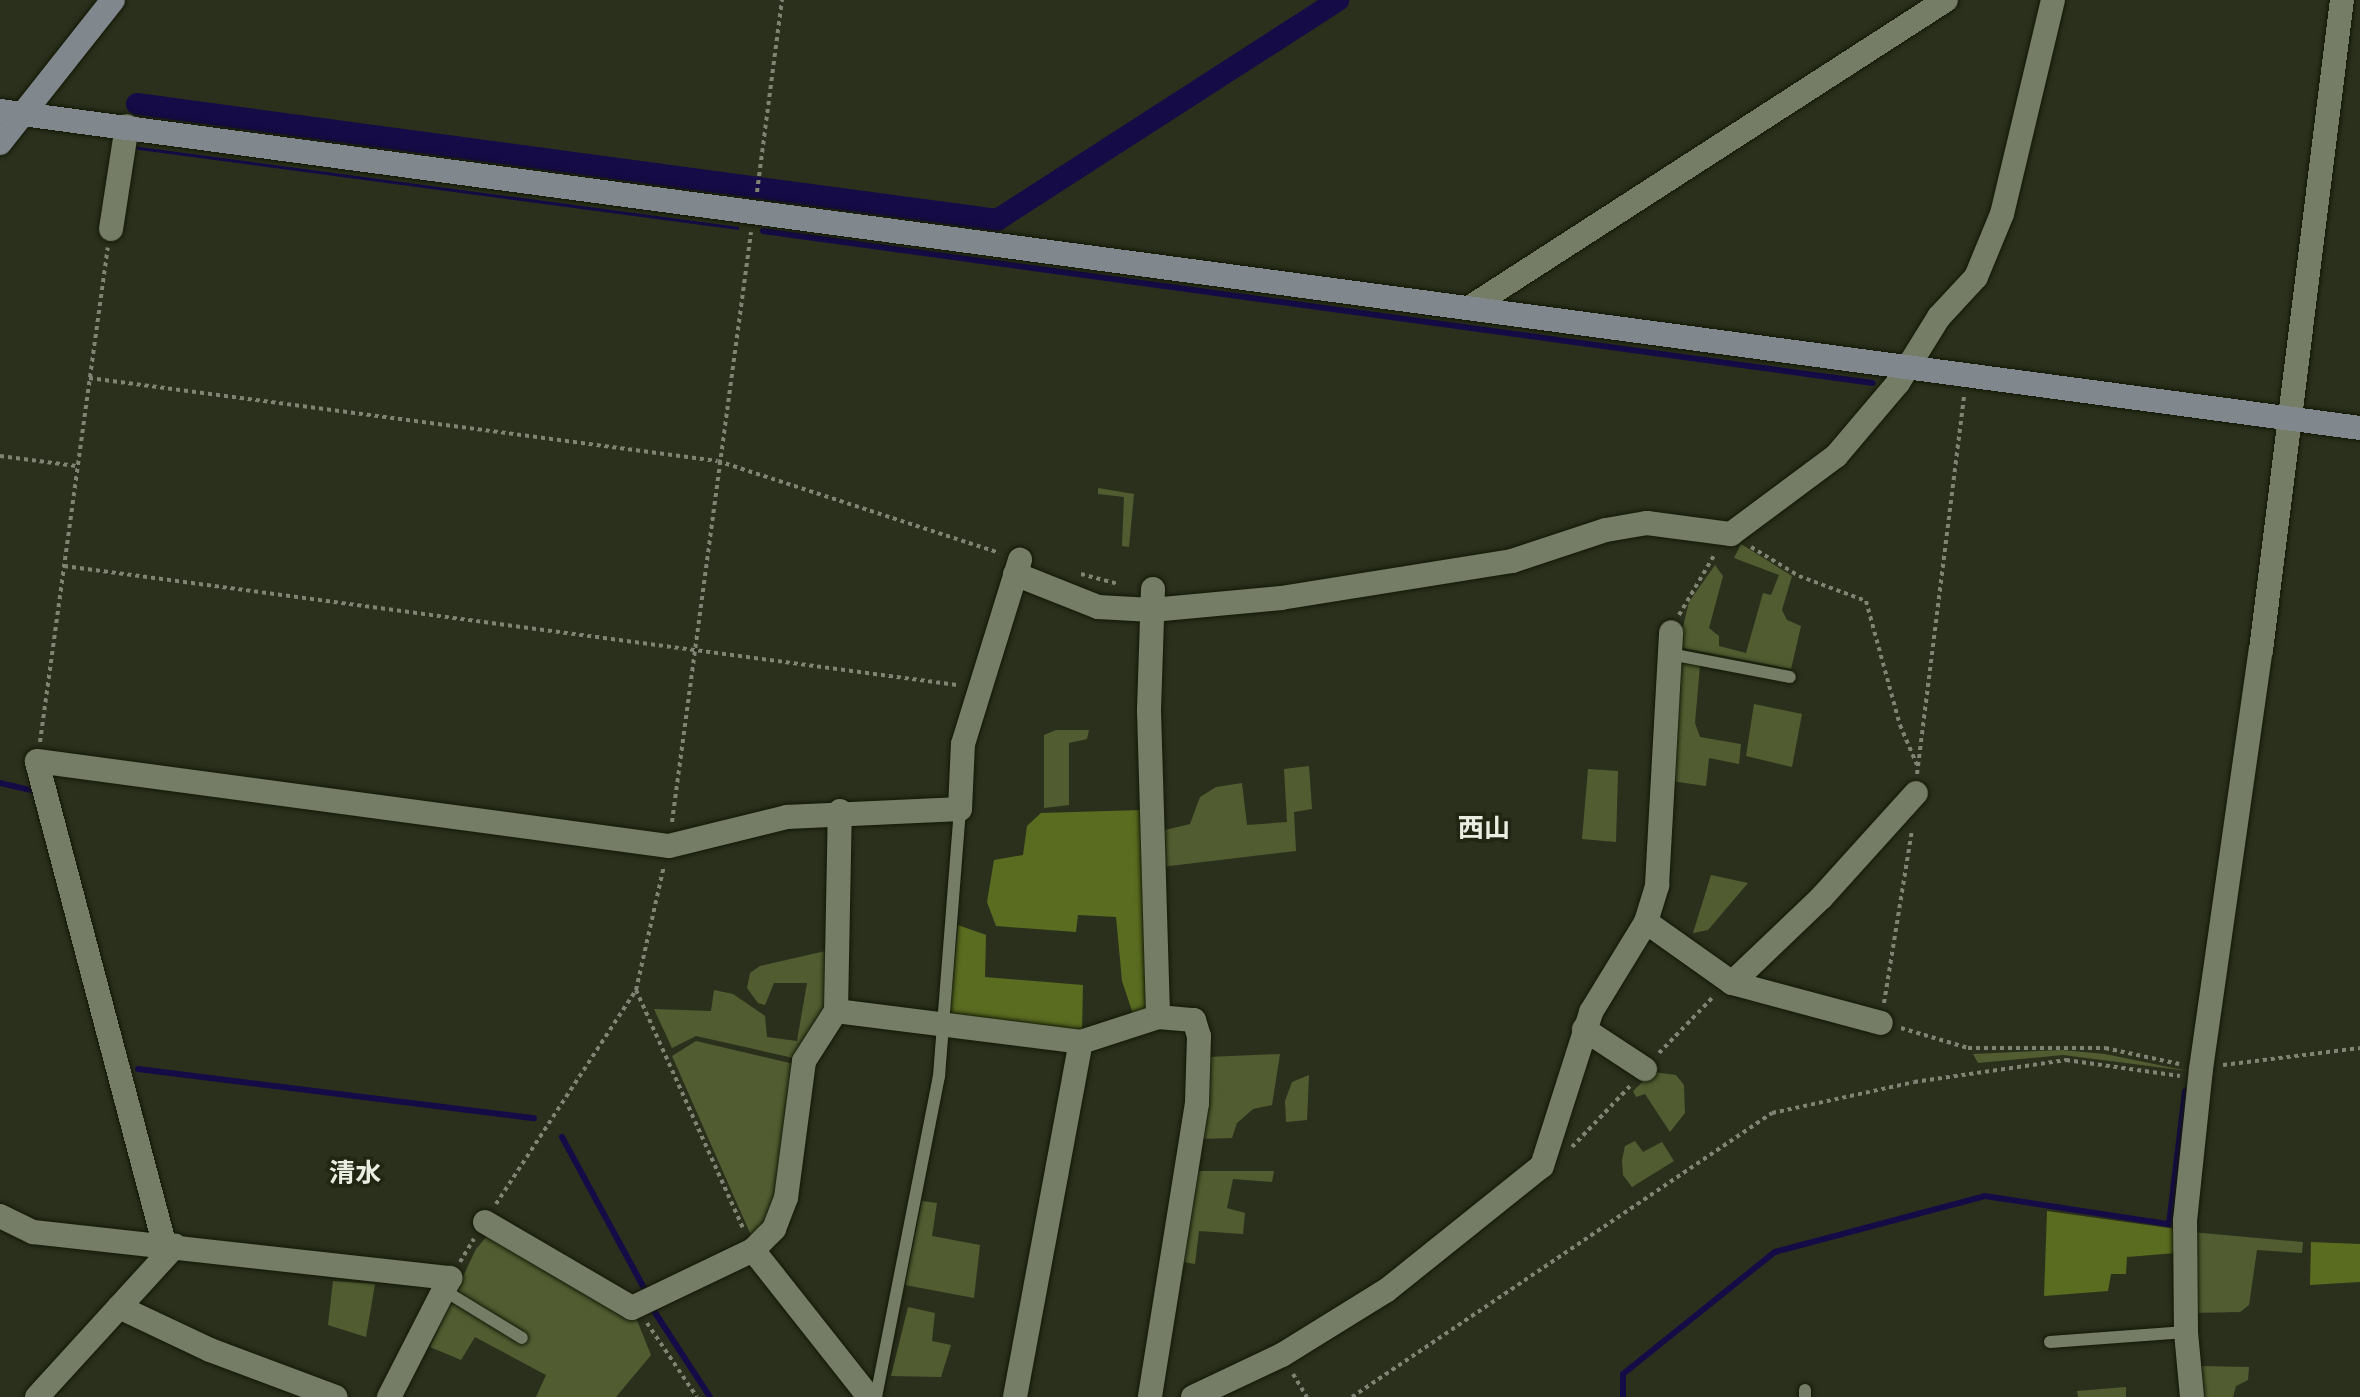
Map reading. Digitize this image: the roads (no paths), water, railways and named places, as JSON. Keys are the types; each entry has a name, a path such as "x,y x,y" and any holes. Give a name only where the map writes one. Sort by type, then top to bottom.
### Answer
{"street":[{"path":"0,143 11,113 113,0"},
{"path":"1472,306 1946,0"},
{"path":"169,1244 37,761 669,846 787,817 840,811 960,809 963,744 1018,567 1098,607 1152,599 1268,599 1512,561 1606,530 1647,523 1731,534 1836,456 1909,366 1939,317 1976,277 2002,214 2053,0"},
{"path":"2192,1397 2186,1332 2185,1221 2201,1074 2261,650 2342,0"},
{"path":"11,113 755,209 2360,428"},
{"path":"111,229 127,126"},
{"path":"1152,599 1149,711 1158,1017"},
{"path":"1193,1397 1282,1355 1387,1290 1515,1192 1542,1166 1584,1029 1646,922 1663,842 1671,643"},
{"path":"1732,983 1822,897 1916,793"},
{"path":"485,1222 616,1302 637,1308 753,1250 774,1229 786,1198 804,1061 836,1011 840,811"},
{"path":"1646,922 1732,983 1881,1023"},
{"path":"836,1011 1081,1042 1158,1017 1194,1020 1199,1036 1197,1103 1150,1397"},
{"path":"1584,1029 1645,1069"},
{"path":"1015,1397 1081,1042"},
{"path":"0,1216 33,1232 169,1244 448,1285 389,1397"},
{"path":"46,1394 169,1244"},
{"path":"753,1250 869,1397"},
{"path":"119,1307 210,1350 336,1397"}],"lane":[{"path":"1671,643 1790,677"},
{"path":"876,1397 945,1025 960,809"},
{"path":"448,1285 522,1338"},
{"path":"2050,1342 2186,1332"}],"waterway":[{"path":"137,104 997,220 1338,0"},
{"path":"763,231 1873,383"},
{"path":"0,783 36,791"},
{"path":"138,1069 534,1118"},
{"path":"1623,1397 1623,1374 1775,1252 1985,1196 2169,1224 2185,1091"},
{"path":"562,1137 643,1286"},
{"path":"654,1311 710,1397"}],"district":[{"name":"西山","path":"1484,829"},
{"name":"清水","path":"355,1174"}]}
